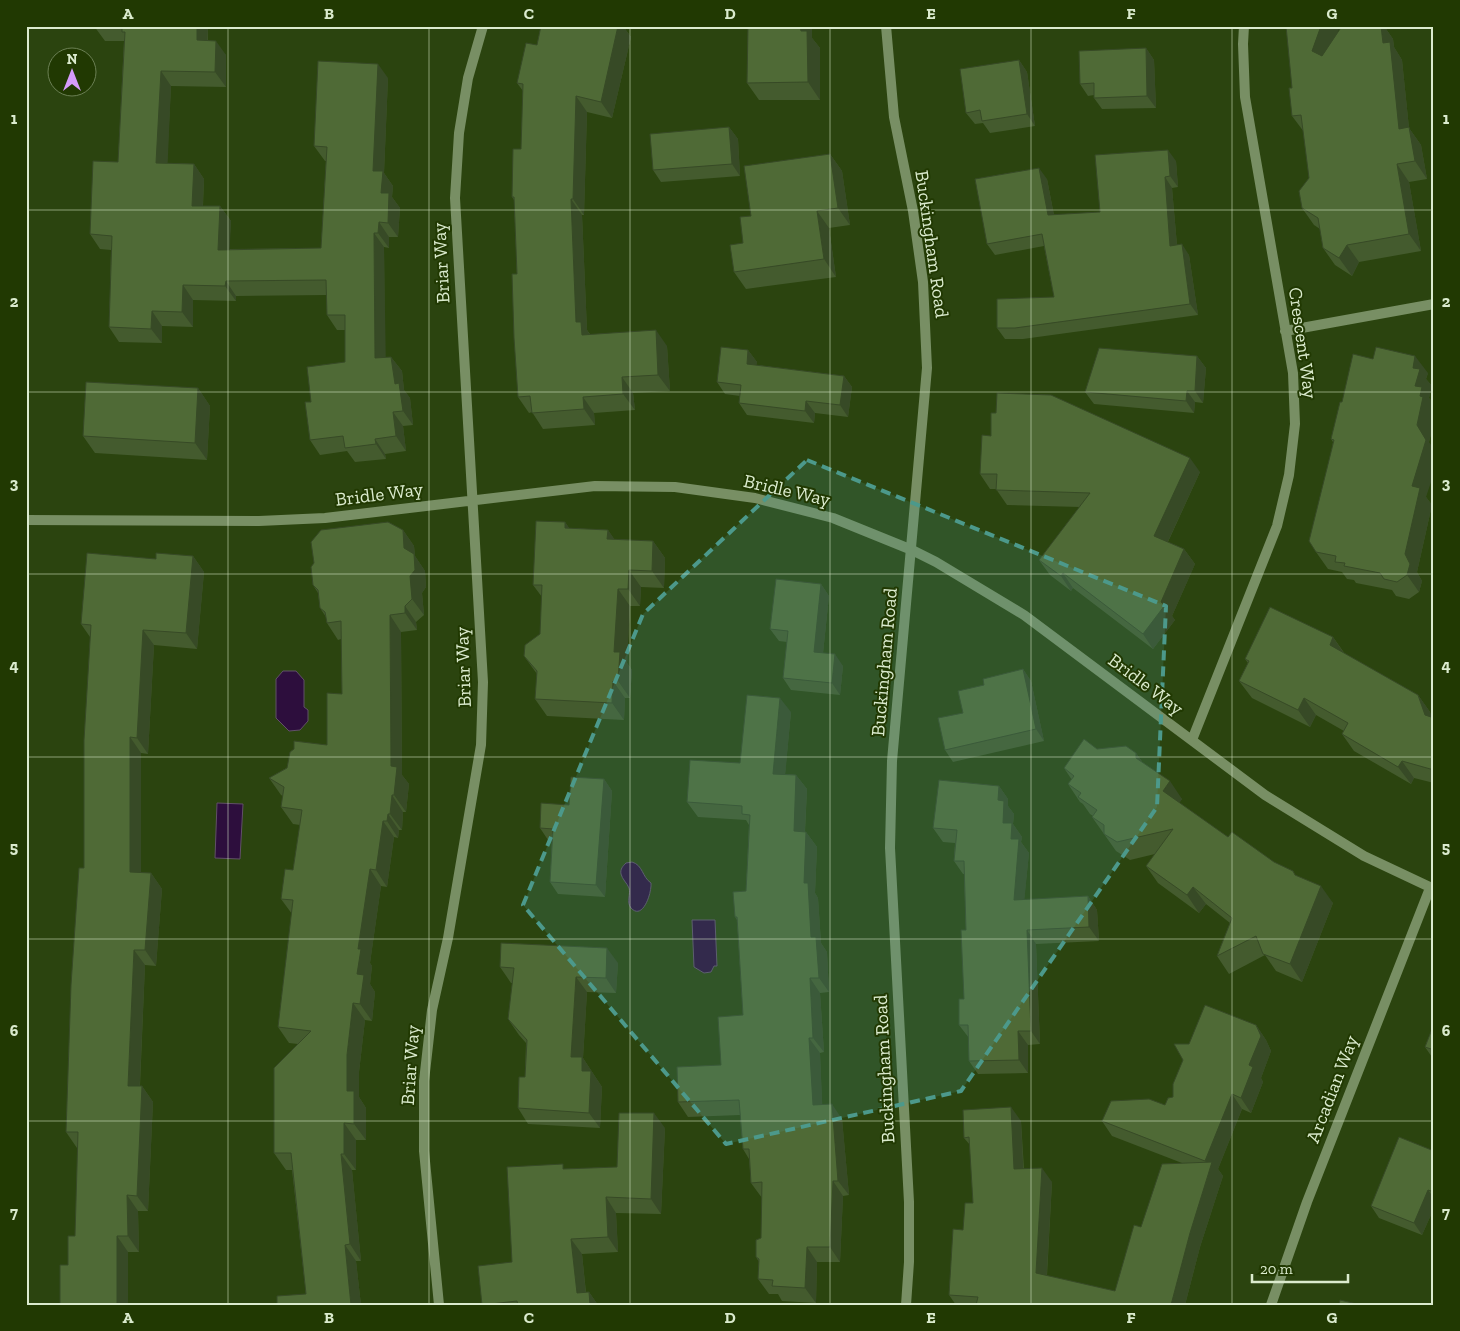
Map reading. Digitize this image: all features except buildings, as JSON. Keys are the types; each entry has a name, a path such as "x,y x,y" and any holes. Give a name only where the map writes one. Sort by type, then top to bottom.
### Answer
{"street":[{"name":"Briar Way","path":"439,1305 424,1151 424,1081 432,1010 448,938 481,745 483,682 455,198 459,133 468,78 483,26"},
{"name":"Buckingham Road","path":"886,26 894,117 913,211 924,291 927,368 892,761 890,848 909,1202 909,1262 906,1305"},
{"name":"Crescent Way","path":"1192,740 1277,526 1289,475 1295,424 1293,373 1245,97 1244,26"},
{"path":"1285,331 1434,304"},
{"name":"Bridle Way","path":"26,520 259,521 325,518 595,486 675,488 755,498 833,518 912,550 936,562 1024,615 1265,795 1364,856 1432,889"},
{"name":"Arcadian Way","path":"1271,1305 1307,1202 1432,889"}],"highlighted area":[{"path":"807,460 1166,606 1157,807 961,1091 726,1144 523,905 643,614"}],"shaded area":[{"path":"283,671 296,671 304,680 304,707 308,710 308,721 300,730 289,731 276,718 276,679"},
{"path":"217,803 243,804 240,859 215,858"},
{"path":"632,862 640,868 651,883 646,904 639,911 635,911 630,906 629,888 621,874 621,869 624,865"},
{"path":"692,920 715,920 717,966 714,966 711,972 704,973 694,967"}]}
